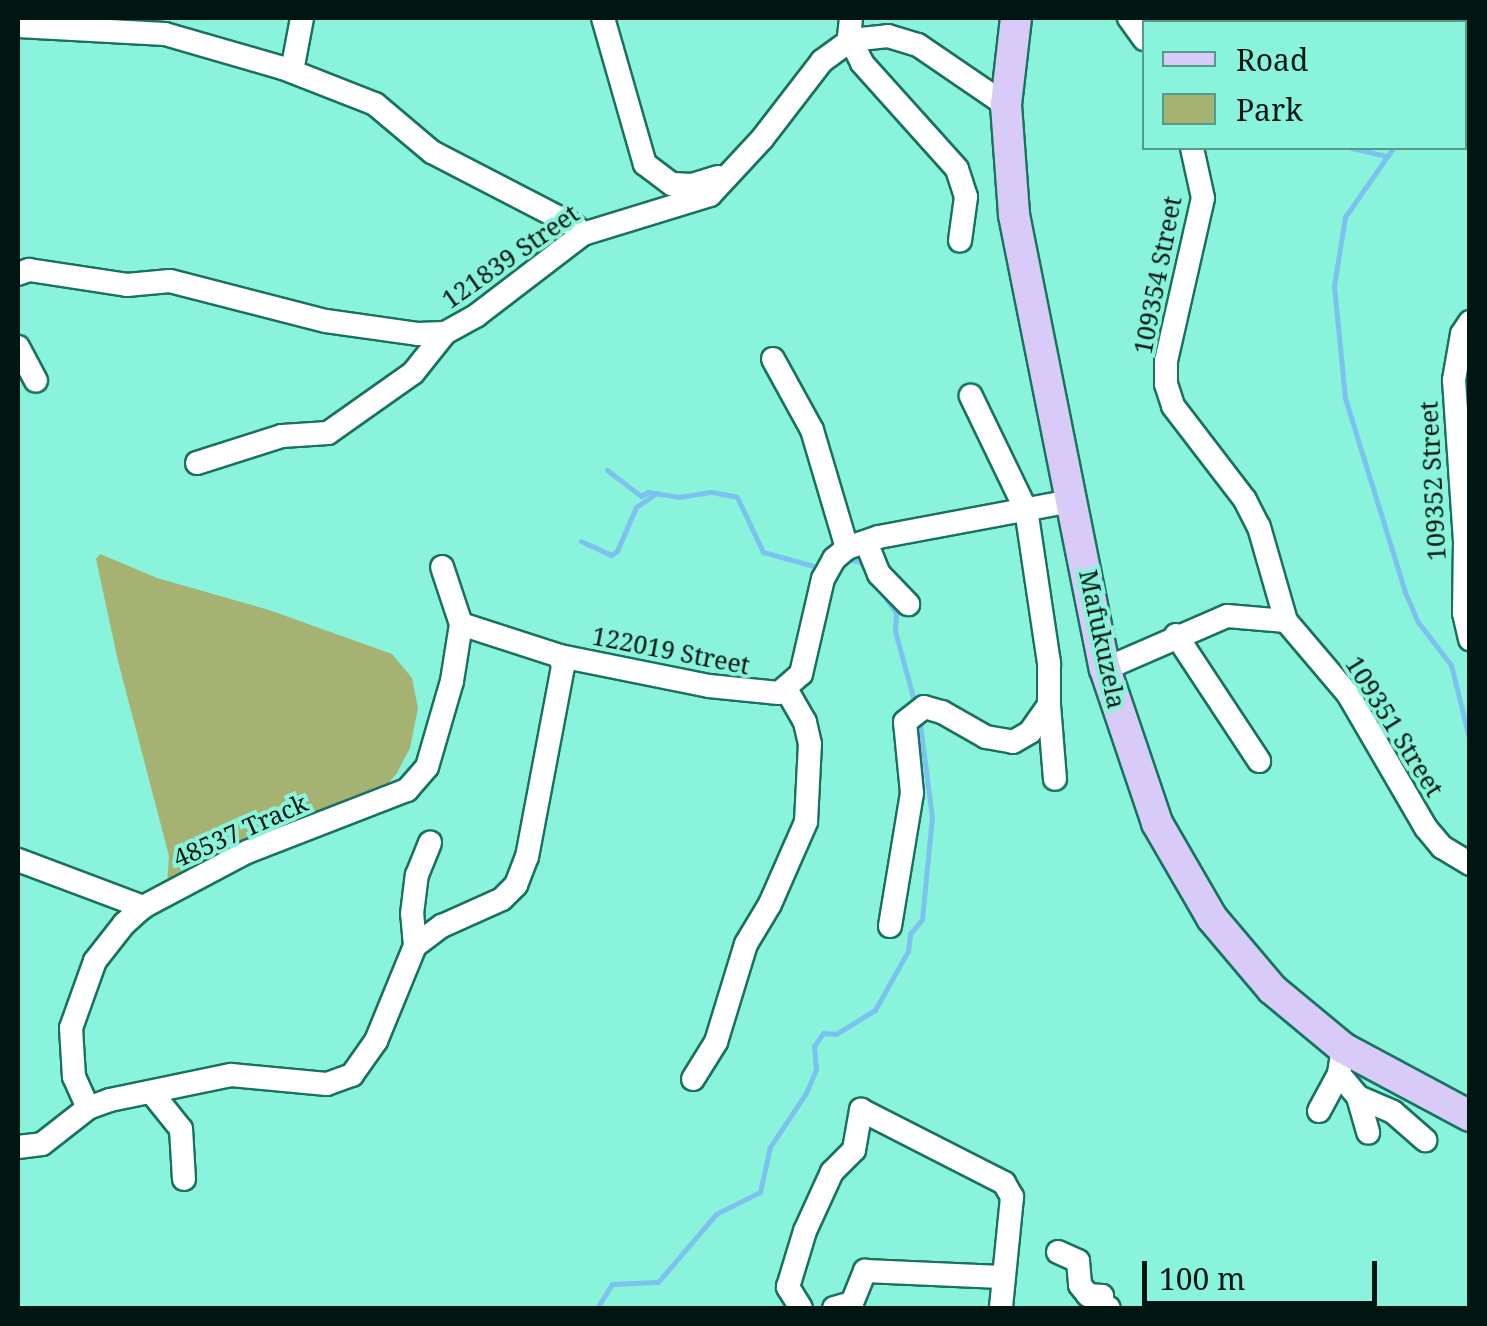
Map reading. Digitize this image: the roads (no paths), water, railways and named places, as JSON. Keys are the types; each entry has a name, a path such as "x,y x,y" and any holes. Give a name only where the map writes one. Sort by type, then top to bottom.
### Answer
{"main road":[{"name":"Mafukuzela","path":"1016,18 1006,105 1014,215 1105,669 1158,823 1188,882 1228,940 1340,1061 1470,1116"}],"street":[{"path":"292,71 302,18"},
{"path":"602,18 639,153 651,171 672,184 692,185 739,165"},
{"path":"18,26 166,34 292,71 375,104 432,152 576,226 582,234"},
{"path":"960,241 966,197 956,168 892,102 862,63 851,28 918,45 1006,105"},
{"name":"121839 Street","path":"18,274 29,270 127,285 170,281 326,321 445,334 477,315 582,234 698,200 722,185 851,28"},
{"name":"109354 Street","path":"1192,150 1203,198 1166,361 1166,384 1173,406 1246,500 1259,528 1286,620"},
{"name":"109352 Street","path":"1470,322 1462,334 1454,380 1470,639"},
{"path":"197,464 282,436 328,433 413,373 445,334"},
{"path":"18,347 36,381"},
{"path":"773,358 812,430 856,545 908,604"},
{"path":"971,396 1026,510 1049,662 1048,705 1055,779"},
{"path":"692,1079 716,1042 746,944 770,904 806,822 810,744 804,722 786,689 801,674 823,578 834,559 856,545 1072,501"},
{"path":"442,566 462,624"},
{"path":"1105,669 1227,616 1286,620"},
{"name":"109351 Street","path":"1286,620 1348,694 1426,828 1442,847 1470,864"},
{"name":"122019 Street","path":"462,624 560,656 764,695 786,689"},
{"name":"48537 Track","path":"88,1108 74,1076 72,1028 94,961 144,907 276,838 375,806 408,790 428,767 435,750 462,624"},
{"path":"1176,635 1259,761"},
{"path":"18,1147 42,1144 88,1108 230,1076 291,1083 342,1081 376,1041 404,964 415,946 442,926 502,899 516,885 534,819 563,667 560,656"},
{"path":"890,926 912,793 905,722 924,707 942,712 986,737 1013,742 1030,732 1048,705"},
{"path":"415,946 412,914 416,875 430,842"},
{"path":"18,860 144,907"},
{"path":"1340,1061 1358,1096 1368,1132"},
{"path":"1319,1111 1340,1061"},
{"path":"152,1093 181,1128 184,1179"},
{"path":"1358,1096 1393,1112 1425,1140"},
{"path":"801,1308 788,1287 805,1230 832,1172 854,1150 861,1110 1004,1183 1012,1198 1001,1277 1001,1308"},
{"path":"1058,1252 1078,1262 1080,1285 1088,1295 1102,1296 1101,1304 1109,1308"},
{"path":"834,1308 852,1303 865,1271 1001,1277"}],"waterway":[{"path":"1361,150 1387,156"},
{"path":"1392,150 1345,217 1334,286 1345,398 1405,592 1418,622 1451,665 1470,742"},
{"path":"607,470 641,496 648,492 679,497 712,492 737,497 763,552 818,567"},
{"path":"581,541 611,555 617,551 636,507 657,493"},
{"path":"849,559 860,562 866,570"},
{"path":"884,595 896,613 895,631 915,704"},
{"path":"597,1308 612,1284 658,1282 716,1214 760,1192 770,1147 806,1093 816,1069 814,1046 823,1033 836,1034 875,1010 908,951 910,934 922,919 932,817 919,717"}]}
